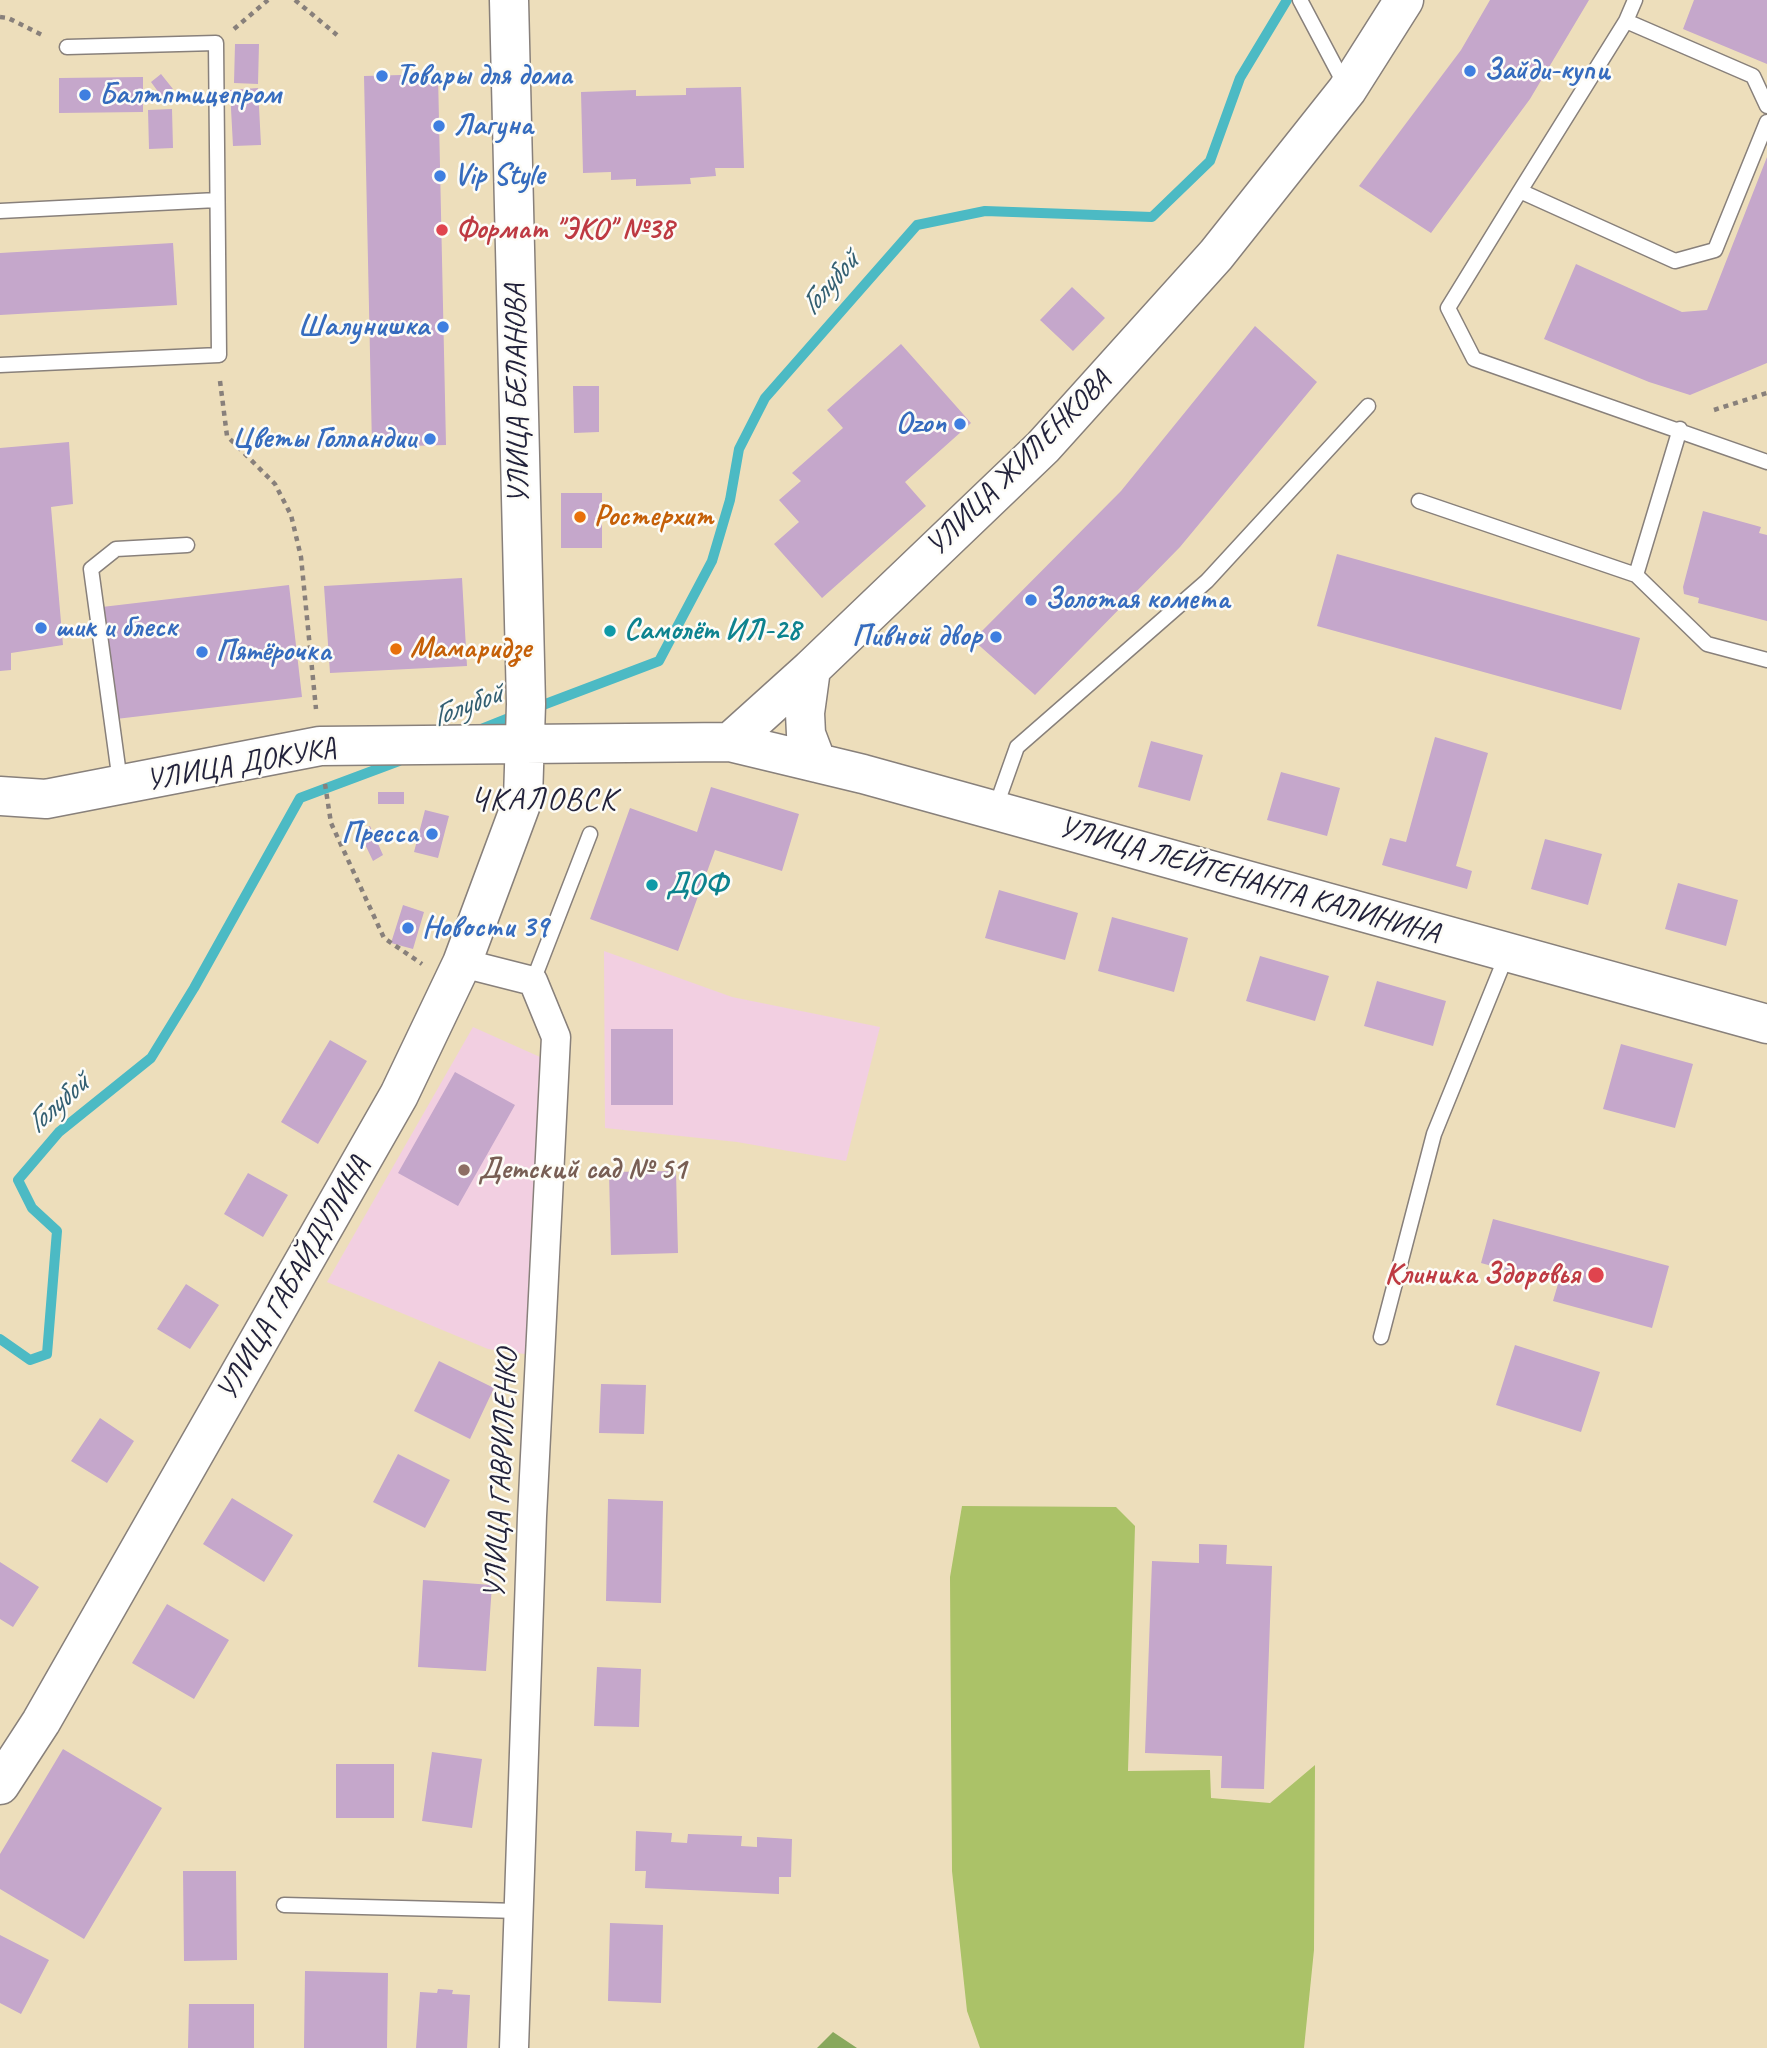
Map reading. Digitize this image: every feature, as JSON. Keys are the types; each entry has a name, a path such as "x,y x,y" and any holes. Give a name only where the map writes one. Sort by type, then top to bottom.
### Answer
{"main road":[{"name":"УЛИЦА БЕЛАНОВА","path":"509,0 526,746"},
{"name":"УЛИЦА ЖИЛЕНКОВА","path":"730,742 811,669 1043,447 1216,255 1347,90 1404,0"},
{"path":"811,669 805,713 806,734 817,763"},
{"path":"526,746 730,742"},
{"name":"УЛИЦА ЛЕЙТЕНАНТА КАЛИНИНА","path":"730,742 995,810 1508,953 1766,1021"},
{"name":"УЛИЦА ДОКУКА","path":"0,796 46,799 320,746 526,746"},
{"name":"УЛИЦА ГАБАЙДУЛИНА","path":"0,1785 41,1722 399,1095 462,963 523,799 526,746"}],"street":[{"path":"462,963 533,981"},
{"name":"УЛИЦА ГАВРИЛЕНКО","path":"514,2048 532,1516 556,1037 533,981"}],"lane":[{"path":"1635,0 1626,21 1448,309 1474,359 1680,429 1767,462"},
{"path":"1302,4 1347,90"},
{"path":"1626,21 1754,76 1767,107"},
{"path":"0,365 219,355 216,43 66,47"},
{"path":"1520,191 1675,261 1716,250 1767,122"},
{"path":"0,211 217,200"},
{"path":"995,810 1017,747 1207,581 1368,406"},
{"path":"1636,575 1680,429"},
{"path":"1419,501 1636,575 1707,644 1767,660"},
{"path":"120,786 91,569 116,549 187,545"},
{"path":"533,981 590,834"},
{"path":"1381,1337 1434,1134 1508,953"},
{"path":"284,1905 519,1911"}],"path":[{"path":"216,43 268,0"},
{"path":"295,0 337,35"},
{"path":"0,17 8,18 66,47"},
{"path":"219,355 220,396 227,436 275,484 291,515 301,557 320,746 331,823 384,938 422,963 423,975"},
{"path":"1714,410 1767,393"}],"shaded area":[{"name":"Детский сад № 51","path":"604,951 732,997 880,1027 846,1161 737,1142 605,1128"},
{"name":"Детский сад № 51","path":"473,1027 540,1057 532,1355 488,1349 327,1282"}],"green space":[{"path":"962,1506 1116,1507 1135,1526 1128,1771 1210,1770 1211,1798 1270,1803 1315,1765 1314,1950 1304,2048 980,2048 967,2011 952,1871 950,1577"},
{"path":"833,2032 857,2048 817,2048"}],"building":[{"path":"1490,0 1589,0 1530,99 1431,233 1359,186 1461,50"},
{"path":"1694,0 1767,0 1767,64 1683,29"},
{"path":"235,44 259,44 258,84 234,83"},
{"path":"161,74 173,89 162,97 151,82"},
{"path":"438,74 446,445 372,447 364,76"},
{"name":"Балтптицепром","path":"143,77 143,112 59,113 59,78"},
{"path":"741,87 744,168 715,168 716,176 690,178 691,184 636,186 636,179 611,180 611,172 583,173 581,92 636,90 636,96 686,95 686,88"},
{"path":"258,88 261,145 233,146 230,90"},
{"path":"172,109 173,148 149,149 148,110"},
{"path":"1767,157 1767,363 1690,395 1649,382 1544,339 1576,264 1682,312 1707,310"},
{"path":"173,243 177,305 0,315 0,253"},
{"path":"1072,287 1105,318 1073,351 1040,320"},
{"path":"1255,326 1317,382 1180,547 1035,695 973,640 1121,491"},
{"path":"901,344 971,423 905,482 926,506 822,598 774,544 799,522 779,500 801,481 792,473 843,428 827,410"},
{"path":"573,386 599,386 599,432 574,433"},
{"path":"69,442 73,504 51,507 63,645 11,653 11,670 0,671 0,448"},
{"path":"561,493 602,493 602,548 561,548"},
{"path":"1703,511 1761,527 1759,533 1767,535 1767,621 1698,603 1699,598 1684,594 1683,587"},
{"path":"1337,554 1640,638 1621,710 1317,626"},
{"path":"462,578 467,666 330,673 324,586"},
{"path":"289,585 302,697 116,719 102,607"},
{"path":"1435,737 1488,753 1456,866 1472,871 1467,889 1382,865 1390,838 1406,842"},
{"path":"1151,741 1203,755 1190,801 1138,787"},
{"path":"1281,772 1340,788 1327,836 1267,820"},
{"name":"ДОФ","path":"711,787 799,814 782,871 715,850 678,951 590,919 630,808 697,832"},
{"path":"378,792 404,792 404,804 378,804"},
{"name":"Пресса","path":"425,810 449,816 438,858 414,852"},
{"path":"370,826 383,855 373,861 359,832"},
{"path":"1545,839 1602,854 1588,905 1531,889"},
{"path":"1678,883 1738,900 1726,946 1665,929"},
{"path":"999,890 1078,913 1065,960 985,938"},
{"name":"Новости 39","path":"403,905 424,912 413,949 391,943"},
{"path":"1112,917 1188,938 1174,992 1098,971"},
{"path":"1260,956 1329,976 1315,1021 1246,1001"},
{"path":"1377,981 1446,1001 1433,1046 1364,1026"},
{"path":"611,1029 673,1029 673,1105 611,1105"},
{"path":"330,1040 367,1061 318,1144 281,1122"},
{"path":"1621,1044 1693,1064 1675,1128 1603,1109"},
{"path":"455,1072 515,1105 458,1206 398,1173"},
{"path":"676,1171 678,1253 611,1255 609,1172"},
{"path":"248,1173 288,1195 263,1237 224,1214"},
{"name":"Клиника Здоровья","path":"1493,1219 1669,1266 1652,1328 1553,1301 1558,1284 1481,1263"},
{"path":"186,1284 219,1305 190,1349 157,1329"},
{"path":"1515,1345 1600,1372 1581,1432 1496,1405"},
{"path":"439,1361 494,1388 470,1439 414,1411"},
{"path":"601,1384 646,1385 644,1434 599,1433"},
{"path":"100,1418 134,1441 107,1483 71,1461"},
{"path":"398,1454 450,1480 425,1528 373,1502"},
{"path":"232,1498 293,1535 264,1582 203,1544"},
{"path":"608,1499 663,1501 661,1603 606,1601"},
{"path":"1199,1544 1227,1545 1226,1564 1272,1566 1264,1789 1221,1788 1222,1756 1145,1753 1152,1561 1199,1563"},
{"path":"0,1562 39,1587 13,1627 0,1619"},
{"path":"423,1580 492,1585 486,1671 418,1667"},
{"path":"167,1604 229,1640 194,1699 132,1663"},
{"path":"597,1667 641,1669 639,1727 594,1726"},
{"path":"63,1749 162,1808 84,1939 0,1889 0,1854"},
{"path":"432,1752 482,1759 472,1828 422,1821"},
{"path":"336,1764 394,1764 394,1818 336,1818"},
{"path":"636,1831 672,1833 671,1842 687,1843 688,1834 742,1836 741,1846 757,1847 757,1837 792,1839 791,1877 779,1877 779,1894 645,1888 646,1871 635,1871"},
{"path":"183,1871 236,1871 237,1960 184,1961"},
{"path":"610,1923 663,1925 661,2003 608,2001"},
{"path":"0,1935 49,1960 21,2014 0,2003"},
{"path":"305,1971 388,1973 387,2048 304,2048"},
{"path":"438,1989 453,1990 452,1994 470,1995 467,2048 416,2048 420,1992 437,1993"},
{"path":"189,2004 254,2004 254,2048 188,2048"}],"waterway":[{"name":"Голубой","path":"535,708 659,661 712,561 730,500 739,449 765,398 917,225 985,211 1152,217 1210,161 1240,78 1287,0"},
{"name":"Голубой","path":"479,730 519,714"},
{"name":"Голубой","path":"0,1339 30,1360 47,1354 57,1231 32,1208 18,1180 59,1132 151,1058 194,988 300,798 399,761"}],"place":[{"name":"Зайди-купи","path":"1470,71"},
{"name":"Товары для дома","path":"382,76"},
{"name":"Балтптицепром","path":"85,95"},
{"name":"Лагуна","path":"439,126"},
{"name":"Vip Style","path":"440,176"},
{"name":"Формат \"ЭКО\" №38","path":"442,230"},
{"name":"Шалунишка","path":"443,327"},
{"name":"Ozon","path":"960,424"},
{"name":"Цветы Голландии","path":"430,439"},
{"name":"Ростерхит","path":"580,517"},
{"name":"Золотая комета","path":"1031,600"},
{"name":"шик и блеск","path":"41,628"},
{"name":"Самолёт ИЛ-28","path":"610,631"},
{"name":"Пивной двор","path":"996,637"},
{"name":"Мамаридзе","path":"396,649"},
{"name":"Пятёрочка","path":"202,652"},
{"name":"Пресса","path":"432,834"},
{"name":"ДОФ","path":"652,885"},
{"name":"Новости 39","path":"408,928"},
{"name":"Детский сад № 51","path":"464,1170"},
{"name":"Клиника Здоровья","path":"1596,1275"}],"district":[{"name":"ЧКАЛОВСК","path":"544,801"}]}
